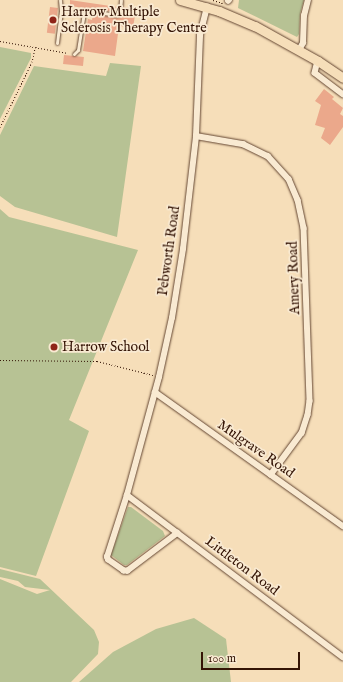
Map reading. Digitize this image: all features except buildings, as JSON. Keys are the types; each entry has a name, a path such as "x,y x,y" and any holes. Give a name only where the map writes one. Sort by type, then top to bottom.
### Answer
{"main road":[{"path":"180,0 207,7 255,26 318,61 343,78"}],"street":[{"path":"299,50 303,43 304,16 308,0"},
{"name":"Pebworth Road","path":"178,533 128,571 124,571 108,560 107,557 127,495 159,377 172,318 183,249 196,136 200,35 207,7"},
{"path":"318,61 315,72 343,94"},
{"name":"Amery Road","path":"196,136 243,144 268,156 289,179 298,200 304,228 310,401 308,415 302,433 272,475"},
{"name":"Mulgrave Road","path":"154,392 343,526"},
{"name":"Littleton Road","path":"127,495 343,657"}],"lane":[{"path":"57,43 61,11 60,0"},
{"path":"74,54 78,50 84,13 91,11 117,15 120,12 121,0"}],"path":[{"path":"0,41 74,54"},
{"path":"0,127 32,62 35,48"},
{"path":"0,360 97,361 159,377"}],"green space":[{"path":"239,0 304,0 300,14 299,34 297,37 238,8"},
{"path":"0,47 31,53 31,58 0,119"},
{"path":"110,63 141,66 117,237 15,207 0,196 0,135 34,66 106,76"},
{"path":"0,209 9,217 138,250 69,420 89,431 36,576 0,567"},
{"path":"128,507 131,507 163,531 165,536 127,565 124,565 111,555"},
{"path":"0,569 40,579 94,630 99,642 98,654 71,682 0,682 0,579 37,594 50,590 25,587 18,581 0,577"},
{"path":"194,618 226,639 231,682 79,682 113,652 156,629"}],"place":[{"name":"Harrow Multiple Sclerosis Therapy Centre","path":"53,20"},
{"name":"Harrow School","path":"54,347"}]}
